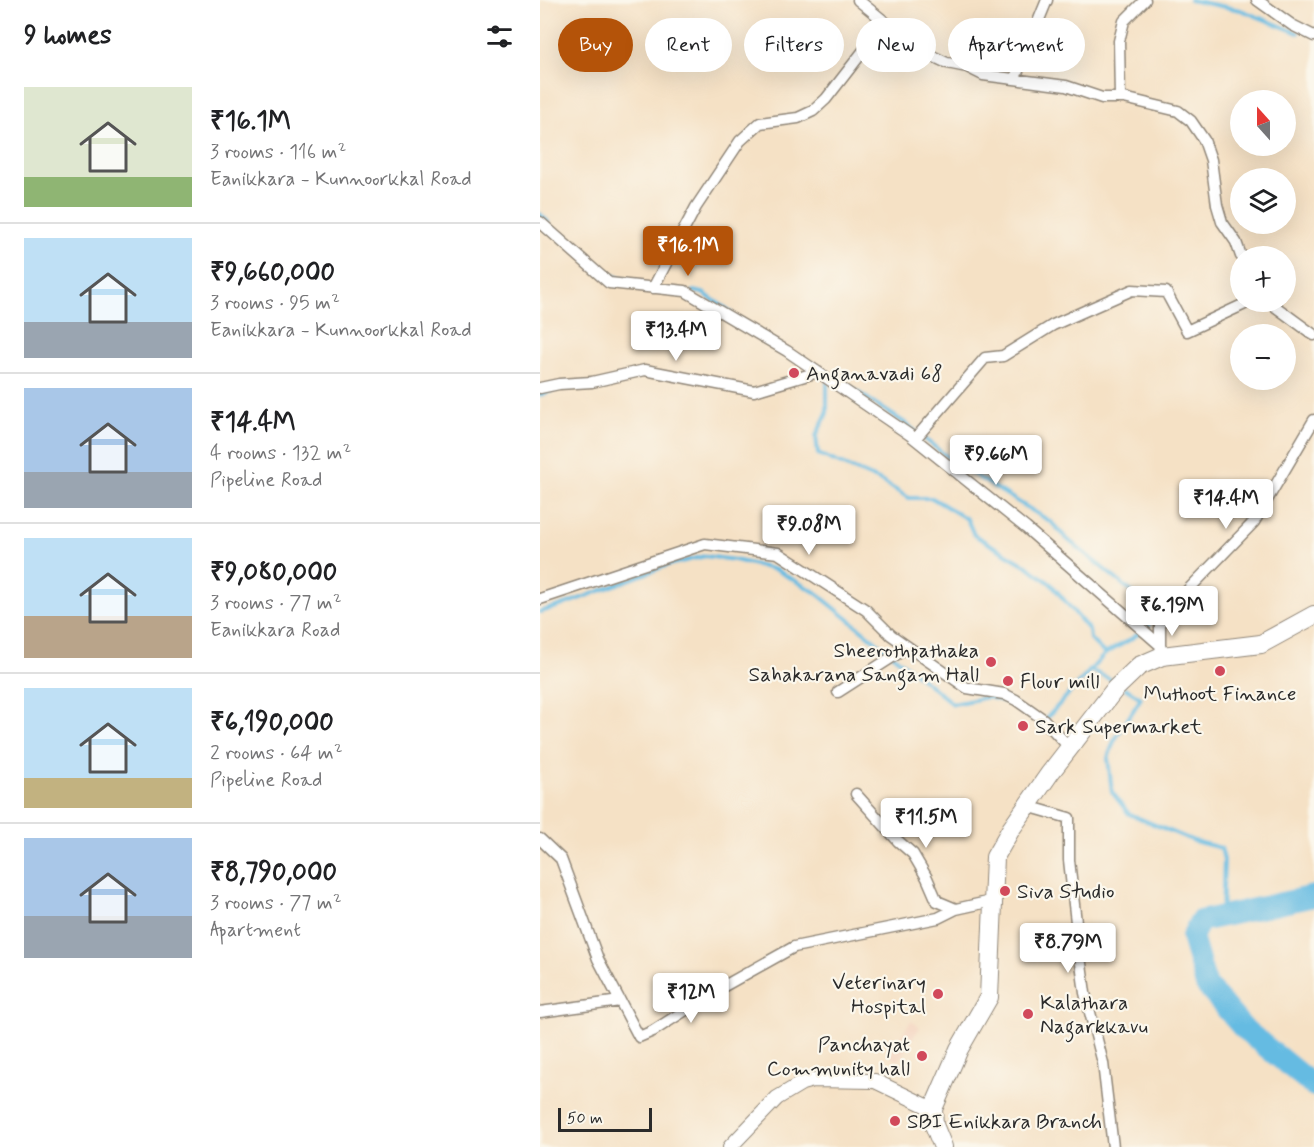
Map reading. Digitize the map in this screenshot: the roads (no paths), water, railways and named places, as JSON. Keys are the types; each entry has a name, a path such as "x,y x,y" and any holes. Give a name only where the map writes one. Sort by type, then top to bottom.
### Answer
{"main road":[{"path":"943,1147 934,1125 933,1108 959,1049 989,997 995,857 1027,806 1120,683 1161,650 1260,644 1312,620"}],"street":[{"path":"858,0 879,18"},
{"path":"1015,78 1047,0"},
{"path":"1120,98 1119,41 1124,21 1145,0"},
{"path":"1257,0 1292,25 1314,36"},
{"path":"936,58 946,63 967,66 983,75 1066,86 1102,98 1120,98 1178,111 1191,121 1204,140 1211,160 1217,205 1222,222 1237,246"},
{"path":"653,288 696,207 740,141 760,123 798,118 813,111 826,99 856,60"},
{"path":"540,222 609,283 685,291 787,351 830,380 915,439 1026,528 1137,624 1161,650"},
{"path":"915,439 985,358 1003,356 1053,325 1132,290 1166,292 1187,331 1230,311"},
{"path":"1283,312 1314,335"},
{"path":"540,390 559,384 592,382 645,370 754,391 819,373"},
{"path":"1161,650 1160,622 1254,522 1314,420"},
{"path":"540,598 705,544 778,553 866,610 891,635 967,688 1004,694 1043,718 1070,748"},
{"path":"838,692 908,647"},
{"path":"856,794 912,854 927,878 937,901 956,909"},
{"path":"1027,806 1069,818 1069,860 1079,949 1085,993 1103,1063 1113,1147"},
{"path":"540,839 561,859 598,959 639,1037 794,947 938,918 956,909 992,901"},
{"path":"540,1012 620,1001"},
{"path":"730,1147 777,1098 802,1083 813,1080 875,1081 933,1108"}],"waterway":[{"path":"1190,0 1241,10 1298,33"},
{"path":"540,214 548,222"},
{"path":"583,253 609,273 627,280"},
{"path":"693,291 703,293 731,312"},
{"path":"837,379 905,423 955,463 1051,522 1067,539 1137,596 1150,610 1149,626 1105,654"},
{"path":"827,383 827,413 816,436 818,454 879,480 909,498 932,498 967,519 974,535 1027,566 1051,584 1089,630 1090,639 1105,654 1045,720"},
{"path":"540,395 556,389"},
{"path":"540,612 668,565 705,556 735,560 776,570 815,592 953,704 988,697 1008,702"},
{"path":"1090,670 1114,681"},
{"path":"1125,688 1141,698 1114,741 1108,758 1112,792 1129,814 1194,841 1221,848 1224,860 1222,916"},
{"path":"1314,896 1200,921 1192,937 1206,985 1243,1028 1314,1086"}],"place":[{"name":"Anganavadi 68","path":"794,373"},
{"name":"Sheerothpathaka Sahakarana Sangam Hall","path":"991,662"},
{"name":"Muthoot Finance","path":"1220,671"},
{"name":"Flour mill","path":"1008,681"},
{"name":"Sark Supermarket","path":"1023,726"},
{"name":"Siva Studio","path":"1005,891"},
{"name":"Veterinary Hospital","path":"938,994"},
{"name":"Kalathara Nagarkkavu","path":"1028,1014"},
{"name":"Panchayat Community hall","path":"922,1056"},
{"name":"SBI Enikkara Branch","path":"895,1121"}]}
